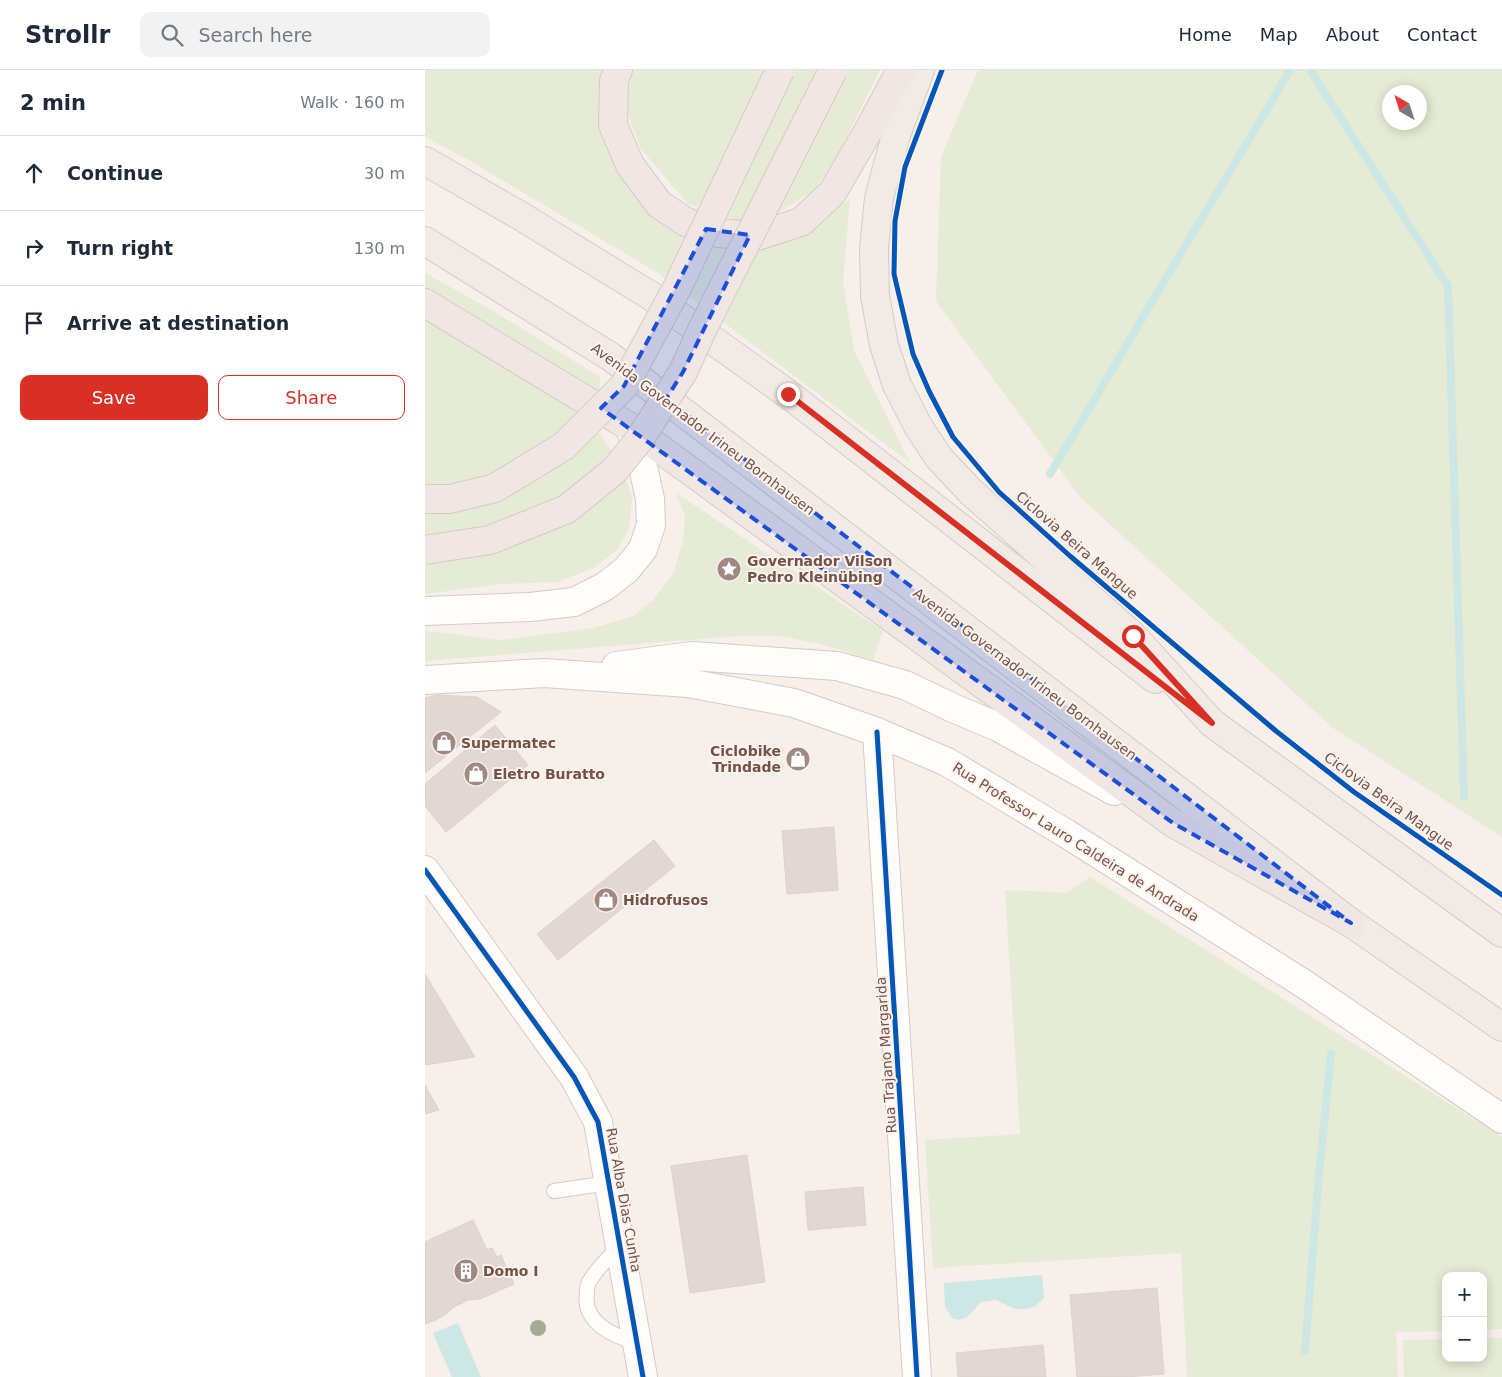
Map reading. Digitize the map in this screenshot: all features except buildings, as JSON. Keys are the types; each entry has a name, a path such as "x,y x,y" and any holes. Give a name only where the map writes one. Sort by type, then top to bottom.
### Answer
{"highway":[{"path":"618,70 614,81 613,125 630,165 659,204 686,222 718,232 757,236 801,222 832,193 867,134 901,70"},
{"path":"425,499 450,499 495,488 564,446 624,386 679,286 780,70"},
{"path":"425,550 490,540 567,509 615,470 639,440 683,372 702,330 833,70"},
{"path":"425,303 630,427 1173,823 1351,923"}],"main road":[{"path":"920,70 896,135 879,198 874,248 875,296 884,345 897,385 918,426 939,458 971,492 1133,636 1212,723"},
{"path":"425,161 519,215 667,308 788,394 1212,723 1502,933"},
{"name":"Avenida Governador Irineu Bornhausen","path":"425,241 611,357 1351,923 1502,1027"},
{"path":"425,611 530,607 574,602 604,586 626,570 643,549 651,525 650,499 644,471 630,427"},
{"path":"563,674 692,656 837,666 905,685 998,727 1173,823"},
{"name":"Rua Professor Lauro Caldeira de Andrada","path":"425,680 543,673 697,685 794,703 877,732 947,762 1067,834 1304,984 1502,1119"},
{"name":"Rua Trajano Margarida","path":"877,732 917,1377"},
{"name":"Rua Alba Dias Cunha","path":"425,870 574,1077 598,1122 643,1377"}],"lane":[{"path":"554,1191 609,1183"},
{"path":"620,1246 601,1265 588,1284 585,1303 595,1322 618,1337 637,1343"}],"highlighted area":[{"path":"706,229 750,235 683,372 666,399 1351,923 1173,823 601,408 624,386"}],"green space":[{"path":"425,70 606,70 602,84 680,233 713,247 747,249 806,232 850,199 843,282 854,350 910,463 658,273 465,158 425,137"},
{"path":"634,70 880,70 836,158 815,189 780,212 740,221 688,204 641,149 624,104"},
{"path":"978,70 1502,70 1502,837 1333,728 1081,498 936,301 941,157"},
{"path":"425,273 495,312 600,377 597,430 622,466 632,498 629,527 619,548 594,568 557,582 501,584 425,594"},
{"path":"676,493 883,631 873,660 821,644 780,636 738,636 425,661 425,631 502,640 594,628 633,616 652,601 674,572 683,541 685,516"},
{"path":"1090,877 1502,1137 1502,1329 1487,1330 1487,1272 1442,1272 1442,1331 1396,1332 1398,1377 1187,1377 1181,1253 933,1268 925,1140 1020,1134 1005,890 1067,893"},
{"path":"1487,1338 1502,1338 1502,1377 1404,1377 1403,1340 1442,1339 1442,1362 1487,1362"}],"water":[{"path":"1042,1275 1044,1298 1034,1307 1015,1309 996,1300 981,1302 969,1316 957,1319 952,1318 945,1307 944,1283"},
{"path":"458,1323 481,1377 452,1377 433,1333"}],"waterway":[{"path":"1050,474 1290,70"},
{"path":"1310,70 1448,286 1464,797"},
{"path":"1305,1351 1331,1054"}],"cycle path":[{"name":"Ciclovia Beira Mangue","path":"942,70 905,167 895,221 894,274 913,354 929,391 953,437 999,492 1070,556 1276,731 1354,792 1502,895"},
{"path":"877,732 917,1377"},
{"path":"425,870 574,1077 598,1122 643,1377"}],"place":[{"name":"Governador Vilson Pedro Kleinübing","path":"729,569"},
{"name":"Supermatec","path":"444,743"},
{"name":"Ciclobike Trindade","path":"798,759"},
{"name":"Eletro Buratto","path":"476,774"},
{"name":"Hidrofusos","path":"606,900"},
{"name":"Domo I","path":"466,1271"}],"route":[{"path":"788,394 1212,723 1133,636"}]}
